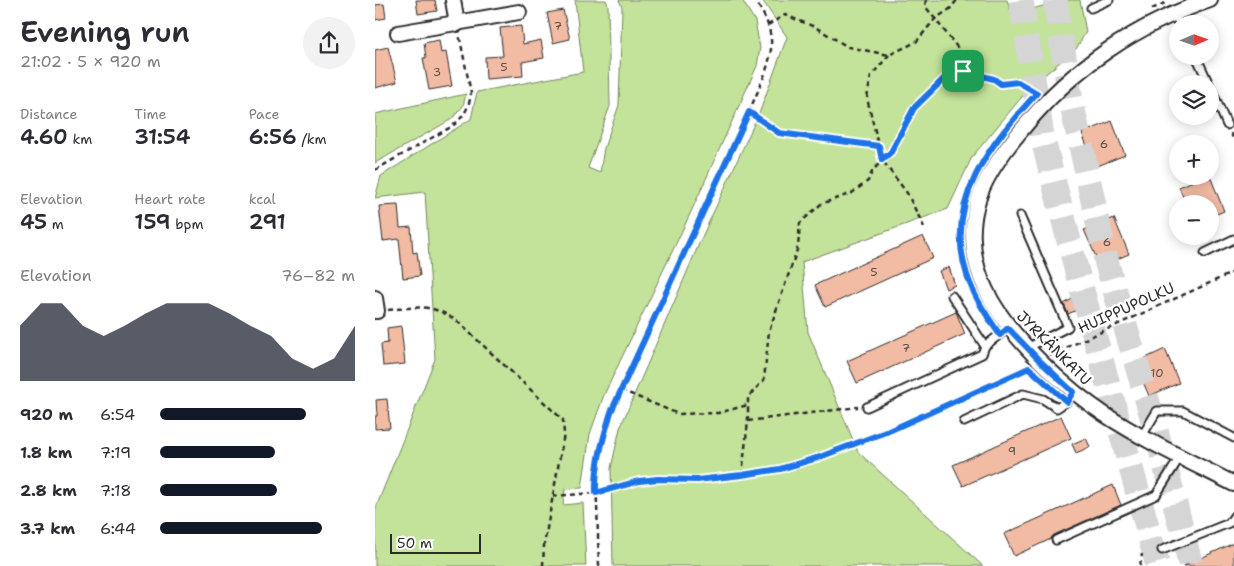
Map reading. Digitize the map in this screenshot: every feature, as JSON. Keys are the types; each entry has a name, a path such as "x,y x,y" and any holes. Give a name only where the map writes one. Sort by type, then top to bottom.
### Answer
{"street":[{"path":"453,0 457,24"},
{"name":"JYRKÄNKATU","path":"1201,1 1175,12 1115,44 1085,65 1036,112 995,164 980,194 975,212 973,243 975,260 987,295 1034,367 1105,415 1234,484"},
{"path":"398,33 519,12"}],"lane":[{"path":"1091,8 1109,0"},
{"path":"1219,106 1227,125"},
{"path":"1020,216 1068,326 1025,355"},
{"path":"1205,253 1234,240"},
{"path":"953,296 985,346"},
{"path":"867,407 982,354 985,346 1008,328"},
{"path":"964,422 1023,394 1043,399 1057,408 1067,402 1073,392"},
{"path":"1142,436 1157,411 1183,411 1234,438"},
{"path":"1056,540 1156,495 1181,456"},
{"path":"1162,550 1229,523 1234,516"}],"path":[{"path":"599,566 596,475 601,447 611,412 749,112 771,50 771,34 755,0"},
{"path":"926,0 925,6 957,47 963,71 994,79 1001,84 1018,82 1037,93 1031,100"},
{"path":"924,227 907,193 882,160 867,98 871,76 889,55 916,42 935,19 950,9 957,0"},
{"path":"1149,11 1175,12"},
{"path":"768,25 785,15 815,27 848,47 889,55"},
{"path":"375,170 451,127 467,112 471,93 457,24"},
{"path":"742,475 748,421 748,397 764,380 769,331 798,248 800,223 821,204 852,193 868,181 873,170 891,152 914,108 961,62"},
{"path":"749,112 779,133 879,146"},
{"name":"HUIPPUPOLKU","path":"553,496 596,493 639,481 658,479 697,480 742,475 780,469 817,458 891,430 1034,367 1051,354 1234,272"},
{"path":"376,306 434,308 447,314 457,321 563,420 564,434 543,566"},
{"path":"1025,355 1034,367"},
{"path":"621,390 678,414 718,413 748,405"},
{"path":"748,421 867,407"},
{"path":"1140,566 1142,554"}],"green space":[{"path":"575,0 606,0 608,5 610,106 588,168 600,173 604,148 619,105 622,7 619,0 742,0 755,21 760,48 757,66 691,212 604,395 590,434 582,488 565,489 563,505 583,503 586,566 375,566 375,510 435,359 425,192 375,198 381,176 471,119 477,92 583,72"},
{"path":"762,0 1007,0 1012,15 1063,0 1080,0 1086,32 1076,49 1031,86 972,157 948,209 802,262 808,332 858,452 983,566 613,566 611,468 620,428 702,237 760,111 787,37"},
{"path":"466,94 463,106 452,119 375,163 375,114"}],"building":[{"path":"416,0 435,0 437,11 418,14"},
{"path":"384,4 386,18 375,20 375,5"},
{"path":"563,10 570,39 553,43 547,13"},
{"path":"521,26 523,44 541,40 544,58 522,62 523,76 486,79 485,57 503,56 500,28"},
{"path":"439,40 441,53 446,52 452,86 429,90 423,58 426,58 424,43"},
{"path":"388,47 397,82 375,88 375,50"},
{"path":"1112,121 1125,155 1095,167 1082,133"},
{"path":"1184,185 1214,185 1218,195 1182,195 1179,187"},
{"path":"1219,198 1224,211 1219,213"},
{"path":"398,205 400,228 411,227 413,253 417,252 420,276 403,278 399,239 383,241 379,206"},
{"path":"1114,218 1129,254 1100,266 1084,230"},
{"path":"923,236 933,258 825,307 815,285"},
{"path":"949,267 955,285 946,289 939,271"},
{"path":"1072,299 1077,310 1068,314 1064,304"},
{"path":"956,312 965,334 857,383 847,361"},
{"path":"401,326 405,364 383,366 381,344 388,343 387,328"},
{"path":"1165,349 1179,383 1149,396 1135,363"},
{"path":"387,399 390,428 375,429 375,416 377,416 376,400"},
{"path":"1061,416 1071,438 963,486 953,465"},
{"path":"1086,438 1090,447 1076,453 1072,444"},
{"path":"1113,485 1121,505 1054,535 1051,539 1014,556 1004,534"},
{"path":"1234,543 1234,566 1183,566"}],"tunnel":[{"path":"1021,0 1042,136 1077,272 1158,566"},
{"path":"1055,0 1071,101 1107,264 1156,430 1191,566"}],"route":[{"path":"961,62 963,71 994,79 1001,84 1018,82 1037,93 997,139 977,169 964,211 961,242 966,274 986,315 1000,335 1008,328 1073,392 1067,402 1029,368 891,430 817,458 780,469 697,480 658,479 639,481 596,493 596,475 601,447 611,412 749,112 779,133 814,136 879,146 882,160 891,152 914,108 961,62"}]}
